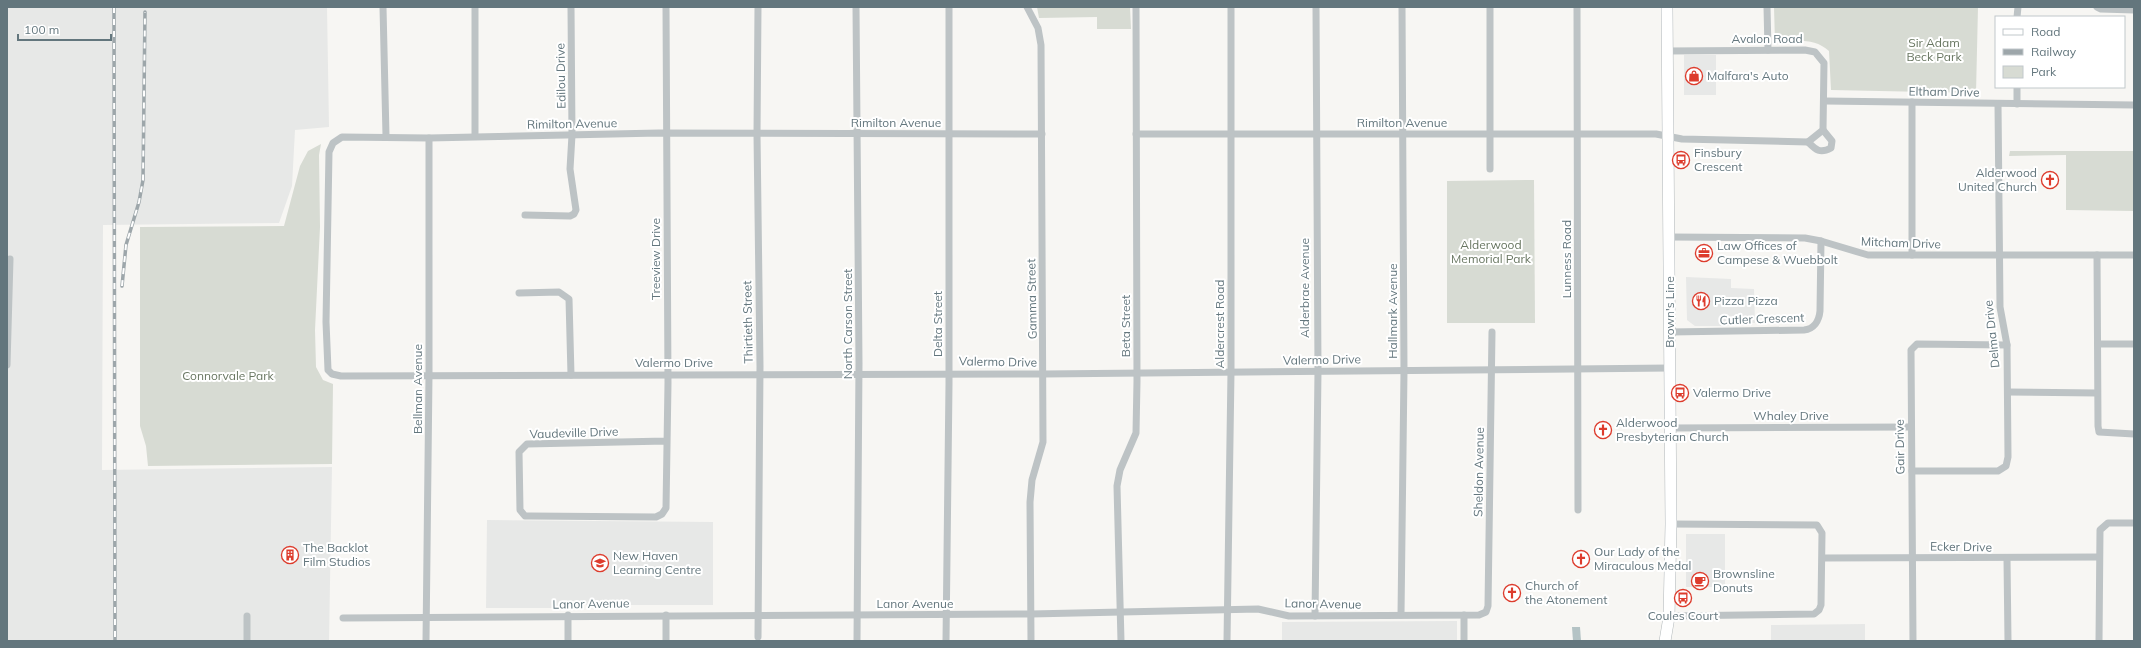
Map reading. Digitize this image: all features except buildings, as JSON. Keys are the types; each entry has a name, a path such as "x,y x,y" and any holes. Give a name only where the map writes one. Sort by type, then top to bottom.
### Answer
{"main road":[{"name":"Brown's Line","path":"1665,641 1669,616 1671,524 1671,332 1667,7"},
{"name":"Brown's Line","path":"1669,616 1673,641"}],"street":[{"path":"383,7 386,136"},
{"path":"475,7 475,136"},
{"name":"Edilou Drive","path":"525,215 570,216 574,214 575,204 570,182 572,135 571,7"},
{"name":"Treeview Drive","path":"664,511 667,505 666,441 668,374 666,7"},
{"name":"Thirtieth Street","path":"758,7 757,134 760,374 758,637"},
{"name":"North Carson Street","path":"856,7 859,374 857,641"},
{"name":"Delta Street","path":"946,641 949,373 949,7"},
{"name":"Gamma Street","path":"1027,7 1038,28 1041,45 1044,374 1043,442 1032,480 1030,502 1031,641"},
{"name":"Beta Street","path":"1121,641 1117,486 1120,470 1136,433 1136,7"},
{"name":"Aldercrest Road","path":"1227,641 1226,610 1231,372 1231,7"},
{"name":"Alderbrae Avenue","path":"1315,616 1318,371 1315,134 1316,7"},
{"name":"Hallmark Avenue","path":"1401,615 1404,371 1402,7"},
{"path":"1490,7 1490,169"},
{"name":"Lunness Road","path":"1577,7 1578,510"},
{"path":"1767,7 1768,50"},
{"path":"2098,7 2101,9 2134,10"},
{"name":"Avalon Road","path":"1667,51 1805,50 1818,54 1824,63 1825,101"},
{"path":"2017,88 2017,104"},
{"path":"1808,142 1817,151 1824,151 1831,148 1832,141 1823,130 1825,101"},
{"name":"Eltham Drive","path":"1825,101 2134,105"},
{"path":"1912,102 1912,255"},
{"name":"Delma Drive","path":"1912,471 1998,471 2006,466 2008,457 2007,345 2000,307 1998,104"},
{"path":"1668,136 1682,139 1808,142 1823,130"},
{"name":"Rimilton Avenue","path":"328,370 326,322 330,147 335,140 346,136 428,138 666,133 1042,134"},
{"name":"Rimilton Avenue","path":"1136,134 1656,134 1668,136"},
{"name":"Bellman Avenue","path":"426,641 429,375 428,138"},
{"name":"Mitcham Drive","path":"1670,237 1805,238 1821,241 1863,255 2134,255"},
{"name":"Cutler Crescent","path":"1671,332 1804,330 1811,328 1818,320 1820,312 1821,241"},
{"path":"2097,255 2097,393 2099,432 2134,434"},
{"path":"7,366 10,259"},
{"path":"519,293 559,292 569,299 570,375"},
{"name":"Sheldon Avenue","path":"1486,612 1488,606 1490,370 1492,332"},
{"name":"Gair Drive","path":"1913,641 1911,427 1912,350 1917,344 2007,345"},
{"path":"2098,344 2134,344"},
{"name":"Valermo Drive","path":"328,370 341,376 949,373 1044,374 1670,368"},
{"path":"2008,392 2097,393"},
{"name":"Whaley Drive","path":"1671,428 1911,427"},
{"name":"Vaudeville Drive","path":"664,511 656,516 525,516 520,510 520,452 527,444 666,441"},
{"path":"2099,641 2099,532 2103,526 2113,522 2134,523"},
{"path":"1669,616 1815,613 1821,605 1823,558 1822,532 1816,525 1671,524"},
{"name":"Ecker Drive","path":"1823,558 2007,559 2099,557"},
{"path":"2007,559 2008,641"},
{"name":"Lanor Avenue","path":"343,618 758,614 946,615 1258,609 1289,616 1479,615 1486,612"},
{"path":"568,615 568,641"},
{"path":"666,615 666,641"},
{"path":"1464,615 1464,641"},
{"path":"247,616 247,641"}],"shaded area":[{"path":"7,7 327,7 329,127 295,130 292,186 279,223 103,225 102,470 332,467 329,641 7,641"},
{"path":"1684,55 1716,55 1716,95 1684,95"},
{"path":"1686,277 1731,279 1731,288 1754,289 1755,323 1740,323 1734,326 1695,326 1687,320"},
{"name":"New Haven Learning Centre","path":"487,520 713,522 713,605 575,605 556,608 486,608"},
{"path":"1686,534 1725,534 1725,587 1686,587"},
{"path":"1457,621 1457,641 1282,641 1282,622"},
{"path":"1865,624 1865,641 1771,641 1771,625"},
{"path":"1572,627 1580,627 1581,641 1573,641"}],"green space":[{"path":"1037,7 1130,7 1131,29 1097,29 1097,17 1039,18"},
{"name":"Sir Adam Beck Park","path":"1774,7 1978,7 1976,93 1831,90 1829,51 1817,44 1804,41 1775,42"},
{"name":"Connorvale Park","path":"321,144 319,155 320,227 315,330 316,367 323,380 333,384 332,464 148,466 146,446 140,426 140,227 284,226 300,166 308,151"},
{"path":"2010,151 2134,151 2134,211 2066,210 2066,155 2009,156"},
{"name":"Alderwood Memorial Park","path":"1534,180 1535,323 1447,323 1447,181"}],"railway":[{"path":"114,7 115,641"},
{"path":"122,286 126,245 139,202 143,180 145,12"}],"place":[{"name":"Malfara's Auto","path":"1694,76"},
{"name":"Finsbury Crescent","path":"1681,160"},
{"name":"Alderwood United Church","path":"2050,180"},
{"name":"Law Offices of Campese & Wuebbolt","path":"1704,253"},
{"name":"Pizza Pizza","path":"1701,301"},
{"name":"Valermo Drive","path":"1680,393"},
{"name":"Alderwood Presbyterian Church","path":"1603,430"},
{"name":"The Backlot Film Studios","path":"290,555"},
{"name":"Our Lady of the Miraculous Medal","path":"1581,559"},
{"name":"New Haven Learning Centre","path":"600,563"},
{"name":"Brownsline Donuts","path":"1700,581"},
{"name":"Church of the Atonement","path":"1512,593"},
{"name":"Coules Court","path":"1683,598"}]}
